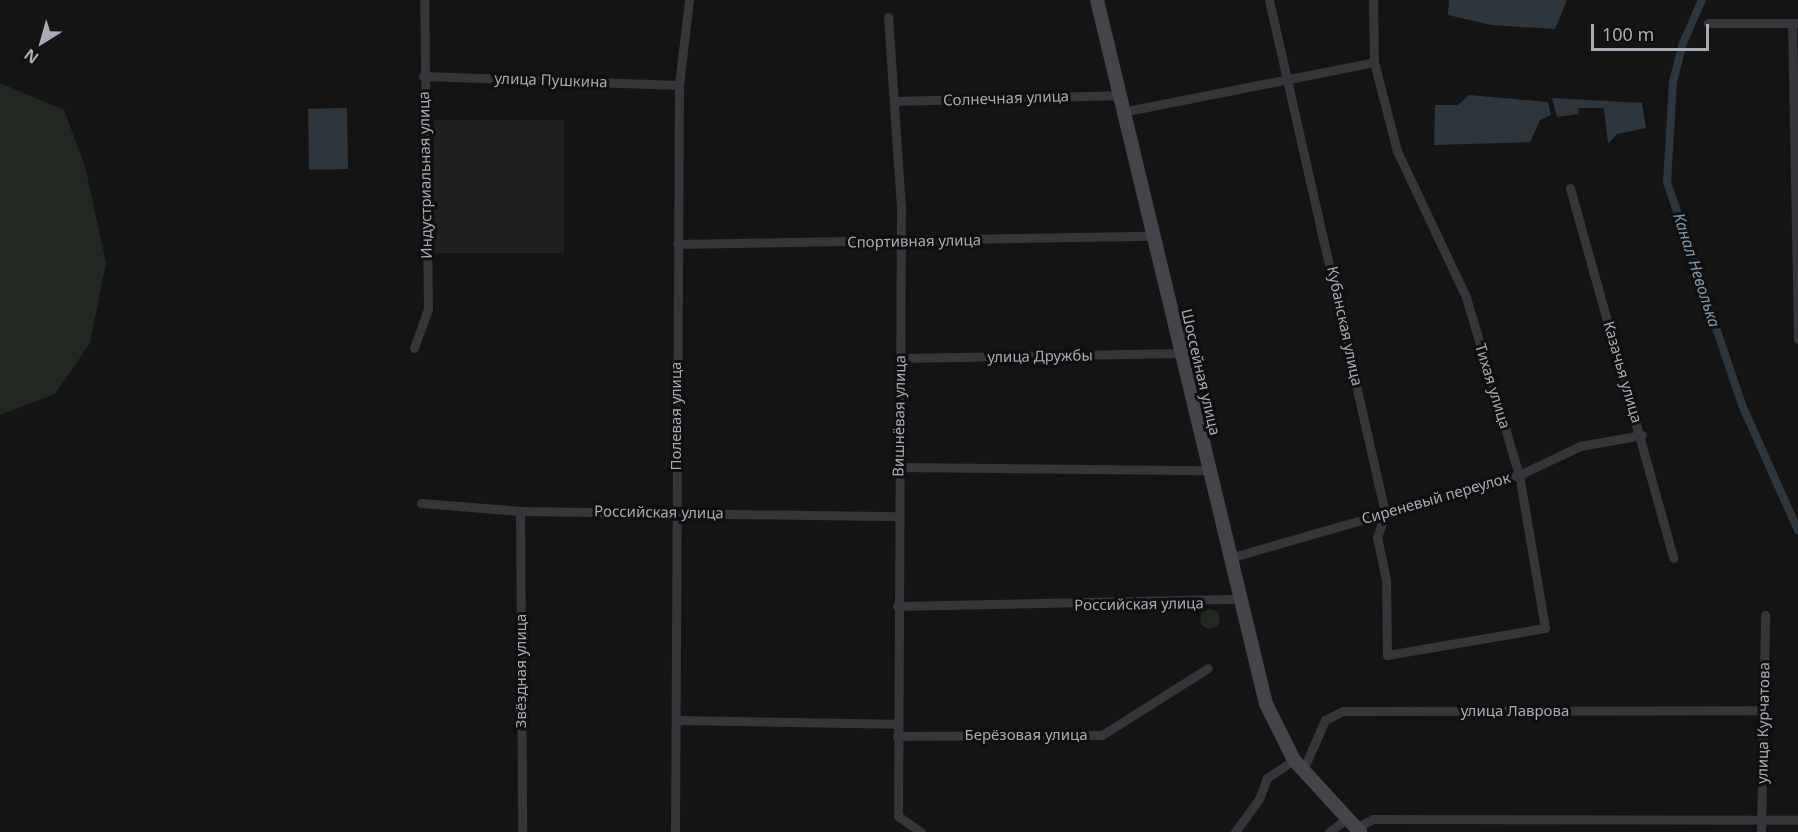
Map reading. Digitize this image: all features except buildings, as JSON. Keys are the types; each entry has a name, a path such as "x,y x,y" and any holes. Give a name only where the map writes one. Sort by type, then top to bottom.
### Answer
{"main road":[{"name":"Шоссейная улица","path":"1097,0 1117,95 1181,353 1207,470 1266,704 1286,748 1298,765 1354,826"}],"street":[{"name":"Индустриальная улица","path":"414,348 428,309 423,76 424,0"},
{"name":"Полевая улица","path":"675,832 679,85 689,0"},
{"name":"Кубанская улица","path":"1269,0 1385,513 1377,537 1386,580 1387,655"},
{"name":"Тихая улица","path":"1373,0 1374,63 1397,151 1467,297 1519,475 1545,628 1387,655"},
{"name":"Вишнёвая улица","path":"888,16 901,241 896,724 898,816 921,832"},
{"path":"1708,23 1795,23 1798,339"},
{"path":"1122,112 1374,63"},
{"name":"улица Пушкина","path":"423,76 679,85"},
{"name":"Солнечная улица","path":"894,101 1117,95"},
{"name":"Казачья улица","path":"1570,188 1641,435 1673,558"},
{"name":"Спортивная улица","path":"677,244 1152,236"},
{"name":"улица Дружбы","path":"899,358 1181,353"},
{"name":"Сиреневый переулок","path":"1229,558 1519,475 1580,446 1641,435"},
{"path":"898,467 1207,470"},
{"name":"Российская улица","path":"421,502 520,511 898,516"},
{"name":"Звёздная улица","path":"520,511 522,832"},
{"name":"Российская улица","path":"897,606 1238,599"},
{"name":"улица Курчатова","path":"1761,832 1765,615"},
{"name":"Берёзовая улица","path":"897,736 1102,735 1208,668"},
{"name":"улица Лаврова","path":"1298,765 1325,720 1343,711 1762,710"},
{"path":"677,720 896,724"},
{"path":"1235,832 1260,799 1267,778 1298,765"},
{"path":"1330,831 1373,819 1798,820"}],"shaded area":[{"path":"1449,0 1567,0 1555,29 1491,25 1448,15"},
{"path":"0,83 64,110 85,166 106,263 90,343 55,394 0,415"},
{"path":"1469,95 1548,102 1551,115 1540,120 1530,142 1434,145 1435,105 1458,105"},
{"path":"1552,98 1642,103 1646,128 1617,134 1608,144 1604,108 1578,108 1579,114 1557,117"},
{"path":"347,108 348,169 309,170 308,109"},
{"path":"434,120 564,120 564,253 434,253"},
{"path":"1210,609 1217,612 1220,619 1217,626 1210,629 1203,626 1200,619 1203,612"}],"waterway":[{"name":"Канал Неволька","path":"1702,0 1683,43 1673,82 1667,182 1742,405 1798,530"}]}
